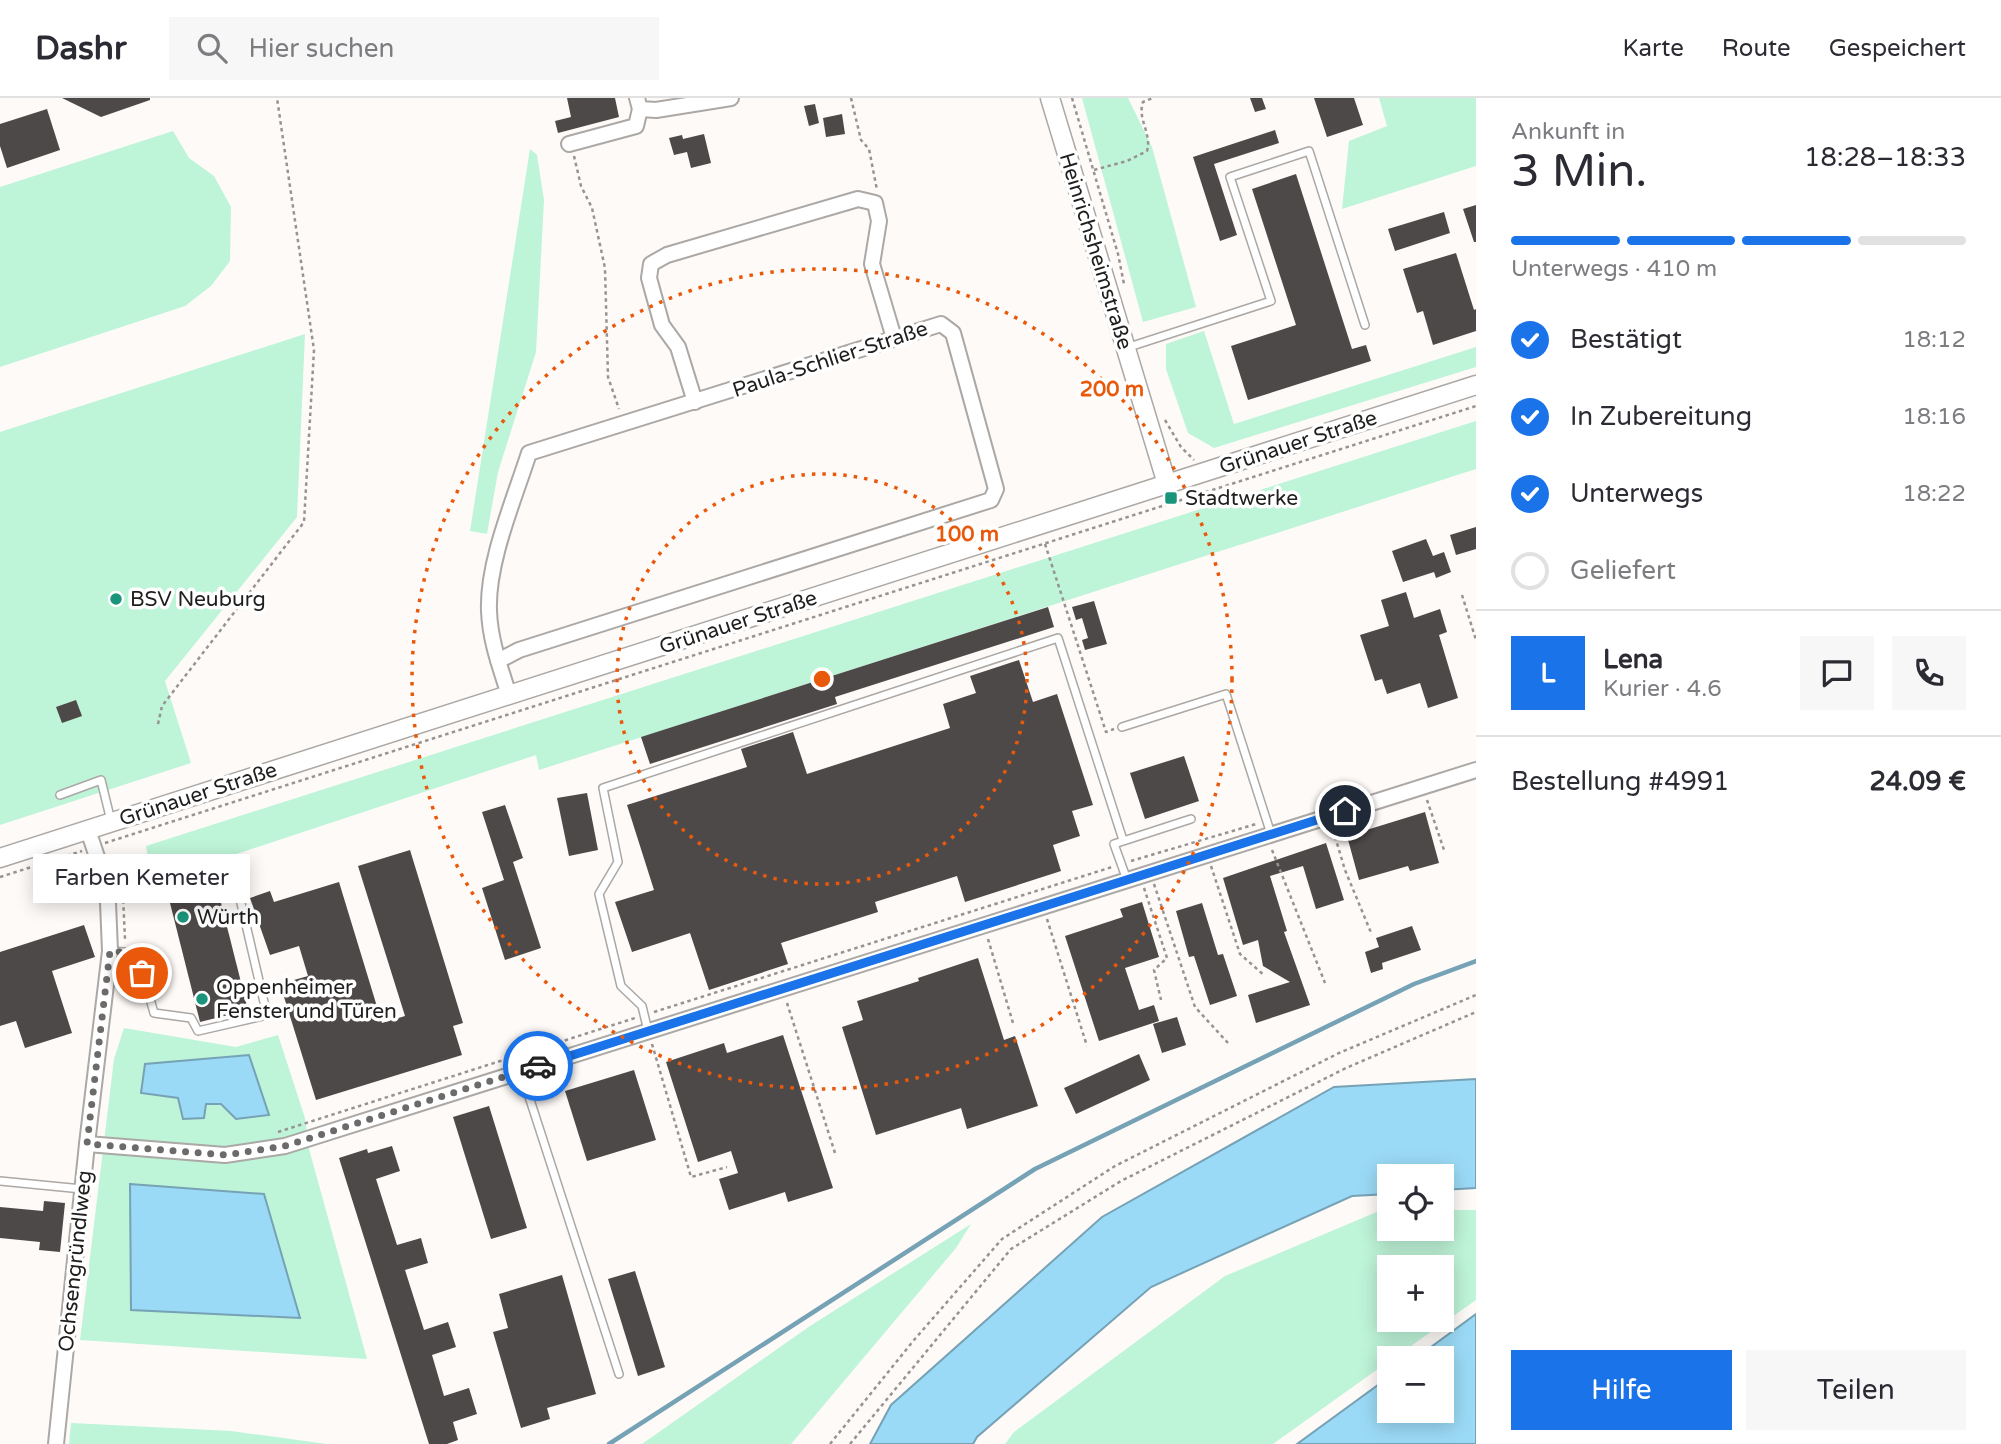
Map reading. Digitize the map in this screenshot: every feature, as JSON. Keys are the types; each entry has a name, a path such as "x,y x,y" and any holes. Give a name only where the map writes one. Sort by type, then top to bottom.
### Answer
{"street":[{"path":"569,144 636,126 638,103 656,110 731,98"},
{"name":"Heinrichsheimstraße","path":"1050,98 1167,484"},
{"path":"695,402 678,347 662,326 649,278 651,264 667,255 858,199 875,204 879,221 872,264 894,338"},
{"name":"Paula-Schlier-Straße","path":"498,661 519,650 991,500 996,489 953,333 941,324 529,453 491,575 491,636 498,661 509,695"},
{"name":"Grünauer Straße","path":"0,858 91,838 111,822 1476,385"},
{"path":"87,1144 225,1155 285,1146 1207,855 1268,830 1328,816 1476,769"},
{"name":"Ochsengründlweg","path":"56,1444 87,1144 117,951 91,838"}],"lane":[{"path":"1126,348 1271,301 1230,177 1309,151 1365,325"},
{"path":"648,1031 642,1006 621,986 599,894 618,862 603,788 1058,638 1123,840"},
{"path":"1122,727 1226,694 1268,830"},
{"path":"60,795 102,780 111,822"},
{"path":"1139,876 1121,864 1114,844 1191,819"},
{"path":"117,951 136,953 154,1013 191,1018 198,1031 267,1015 240,899"},
{"path":"520,1072 619,1374"},
{"path":"0,1181 82,1189"}],"path":[{"path":"158,724 162,706 304,522 314,350 277,98"},
{"path":"851,98 861,140 869,149 877,188 875,204"},
{"path":"1072,98 1118,254 1125,291"},
{"path":"1094,170 1127,161 1147,151 1150,141 1140,111 1143,102 1153,98"},
{"path":"569,144 581,186 592,208 605,268 608,377 624,422"},
{"path":"0,877 91,838 1045,544 1476,406"},
{"path":"1164,418 1181,447 1207,471"},
{"path":"1045,544 1105,732 1122,727"},
{"path":"1462,596 1476,640"},
{"path":"1422,787 1445,853"},
{"path":"1328,816 1345,870 1372,935"},
{"path":"270,1134 1121,864 1268,830 1325,983"},
{"path":"1207,855 1240,954 1265,976"},
{"path":"115,870 123,896 117,951"},
{"path":"1139,876 1167,958 1154,970 1161,1000"},
{"path":"1139,876 1195,1007 1228,1043"},
{"path":"1043,906 1087,1045"},
{"path":"984,925 1013,1023"},
{"path":"782,989 835,1153"},
{"path":"830,1444 914,1340 1002,1239 1115,1166 1339,1053 1476,995"},
{"path":"850,1444 1011,1248 1121,1181 1346,1068 1476,1012"},
{"path":"648,1031 691,1177 727,1167"}],"green space":[{"path":"1082,98 1128,98 1152,147 1196,307 1143,322"},
{"path":"1379,98 1476,98 1476,166 1342,209 1349,141 1387,126"},
{"path":"173,131 189,158 214,176 231,207 230,261 211,286 185,306 0,367 0,187"},
{"path":"530,149 537,155 544,200 536,352 498,472 487,534 470,531"},
{"path":"1204,331 1234,424 1476,347 1476,367 1214,448 1188,433 1166,369 1166,344"},
{"name":"BSV Neuburg","path":"305,334 297,517 165,681 191,763 0,825 0,432"},
{"path":"1476,421 1476,469 539,770 536,755 152,882 146,846"},
{"path":"124,1028 236,1047 278,1035 305,1118 309,1149 367,1359 80,1340 114,1059","holes":["249,1055 268,1114 236,1119 221,1104 206,1104 183,1119 178,1098"]},
{"path":"1454,1210 1476,1210 1476,1300 1454,1316 1454,1255 1377,1255 1377,1332 1431,1332 1411,1346 1377,1346 1377,1370 1273,1444 1005,1444 1014,1432 1225,1276 1377,1212 1377,1241 1454,1241"},
{"path":"971,1224 956,1248 791,1444 642,1444 810,1326"},
{"path":"71,1423 231,1431 327,1444 69,1444"}],"water":[{"path":"249,1055 269,1115 236,1119 221,1104 206,1104 204,1118 183,1119 178,1098 141,1093 145,1064"},
{"path":"1476,1079 1476,1188 1454,1189 1454,1164 1377,1164 1377,1195 1352,1196 1151,1287 977,1437 973,1444 870,1444 891,1405 1102,1217 1334,1087"},
{"path":"130,1184 264,1194 300,1318 131,1310"},
{"path":"1476,1314 1476,1444 1297,1444 1377,1386 1377,1423 1454,1423 1454,1346 1432,1346"}],"building":[{"path":"62,98 150,98 150,100 101,117"},
{"path":"567,98 615,98 619,117 558,133 555,121 571,117"},
{"path":"1250,98 1262,98 1266,109 1255,112"},
{"path":"1314,98 1354,98 1363,125 1327,137"},
{"path":"815,104 819,123 809,126 804,106"},
{"path":"47,109 60,150 7,168 0,146 0,124"},
{"path":"842,114 845,134 826,137 823,118"},
{"path":"1275,130 1279,143 1214,164 1237,235 1220,241 1193,157"},
{"path":"704,134 711,163 691,168 687,152 674,155 669,138 682,135 683,139"},
{"path":"1296,174 1352,349 1366,345 1371,361 1248,400 1231,346 1296,325 1252,189"},
{"path":"1476,205 1476,242 1474,242 1463,209"},
{"path":"1444,212 1450,233 1395,251 1388,229"},
{"path":"1456,253 1474,310 1476,309 1476,331 1433,345 1423,311 1417,313 1403,269"},
{"path":"1476,527 1476,549 1456,555 1450,535"},
{"path":"1426,539 1433,556 1444,552 1451,572 1436,578 1434,572 1403,582 1392,551"},
{"path":"1406,592 1414,618 1440,609 1447,632 1439,635 1458,698 1428,708 1420,683 1387,694 1382,679 1375,681 1360,635 1389,626 1381,600"},
{"path":"1094,601 1107,644 1085,650 1082,640 1088,638 1082,618 1076,620 1072,607"},
{"path":"1048,607 1054,627 835,697 837,704 650,764 641,737"},
{"path":"1019,660 1033,702 1057,694 1093,805 1072,811 1080,836 1053,845 1061,871 965,902 957,876 875,902 878,912 781,943 788,964 709,990 690,933 632,952 615,902 654,890 627,805 747,767 741,749 793,732 807,774 950,728 943,704 976,693 970,676"},
{"path":"76,700 82,716 62,723 56,707"},
{"path":"1184,756 1199,801 1145,819 1130,773"},
{"path":"587,793 598,850 569,856 557,798"},
{"path":"505,805 523,858 513,862 541,948 505,960 482,888 504,880 482,812"},
{"path":"1425,812 1439,863 1410,871 1408,866 1359,880 1347,836"},
{"path":"1326,843 1344,900 1316,909 1303,866 1270,876 1287,931 1284,932 1310,1005 1256,1023 1248,995 1290,982 1263,966 1258,940 1243,945 1223,878"},
{"path":"410,850 463,1023 453,1026 462,1055 316,1100 280,984 308,976 299,946 270,955 250,898 270,891 274,902 339,882 382,1023 405,1016 358,866"},
{"path":"217,887 248,1010 200,1022 169,899"},
{"path":"1142,902 1159,957 1125,968 1139,1010 1154,1005 1159,1021 1099,1041 1065,936 1123,917 1120,909"},
{"path":"1202,903 1218,955 1223,954 1237,996 1210,1005 1194,956 1189,957 1176,911"},
{"path":"84,925 95,957 52,971 72,1033 25,1048 16,1021 0,1026 0,952"},
{"path":"1412,926 1421,950 1382,963 1383,969 1371,973 1365,952 1379,947 1376,938"},
{"path":"978,958 1004,1040 1015,1036 1038,1106 967,1129 961,1108 876,1135 842,1027 863,1020 857,1001"},
{"path":"1177,1017 1186,1045 1162,1053 1153,1024"},
{"path":"783,1035 833,1188 788,1202 785,1192 729,1210 719,1179 738,1173 731,1151 698,1162 666,1062 724,1043 727,1053"},
{"path":"1139,1054 1150,1080 1076,1114 1064,1088"},
{"path":"634,1070 656,1140 587,1161 565,1091"},
{"path":"489,1106 527,1228 491,1239 453,1117"},
{"path":"392,1146 400,1171 376,1179 397,1245 421,1238 428,1263 405,1270 424,1330 448,1322 456,1347 432,1355 444,1396 469,1388 477,1414 453,1422 458,1440 447,1444 429,1444 339,1158 367,1149 368,1153"},
{"path":"44,1201 65,1203 60,1252 39,1250 40,1242 0,1238 0,1207 43,1211"},
{"path":"635,1271 665,1367 638,1376 608,1279"},
{"path":"562,1275 596,1394 547,1408 550,1419 521,1428 493,1332 508,1328 499,1294"}],"waterway":[{"path":"609,1444 1035,1169 1414,984 1476,961"}],"way so far":[{"path":"142,973 136,953 110,951 87,1144 225,1155 285,1146 538,1066"}],"place":[{"name":"Stadtwerke","path":"1171,498"},
{"name":"BSV Neuburg","path":"116,599"},
{"name":"Würth","path":"183,917"},
{"name":"Farben Kemeter","path":"142,973"},
{"name":"Oppenheimer Fenster und Türen","path":"202,999"}],"route":[{"path":"538,1066 1345,811"}]}
